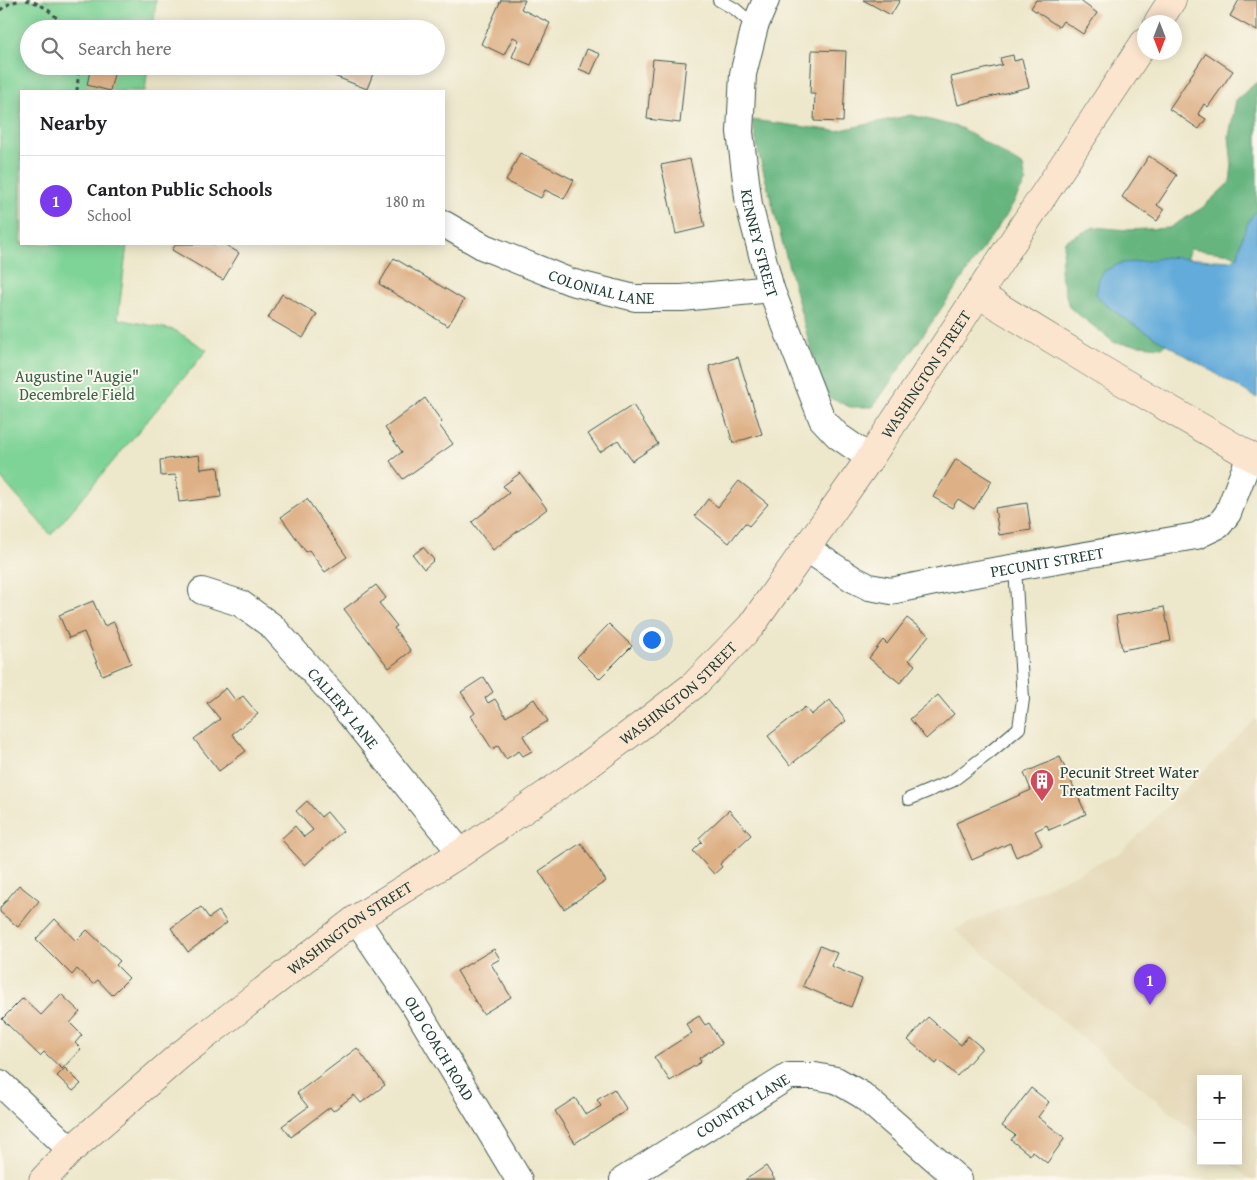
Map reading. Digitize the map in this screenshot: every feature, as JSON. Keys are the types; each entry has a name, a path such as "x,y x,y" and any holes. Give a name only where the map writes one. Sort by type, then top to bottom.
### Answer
{"main road":[{"path":"1162,15 1172,0"},
{"name":"WASHINGTON STREET","path":"43,1180 71,1150 179,1056 356,920 461,853 580,771 694,685 751,626 807,549 870,458 1137,54"},
{"name":"PECUNIT STREET","path":"978,294 1112,376 1254,458"}],"street":[{"name":"KENNEY STREET","path":"766,0 755,26 743,74 740,132 749,205 771,289 822,419 838,436 870,458"},
{"name":"COLONIAL LANE","path":"445,225 484,247 571,282 635,298 682,298 771,289"},
{"name":"PECUNIT STREET","path":"807,549 853,580 869,587 891,591 964,576 1196,536 1219,525 1228,513 1254,458"},
{"name":"CALLERY LANE","path":"202,591 240,603 272,626 339,701 461,853"},
{"name":"OLD COACH ROAD","path":"356,920 414,1006 519,1180"},
{"name":"COUNTRY LANE","path":"624,1180 789,1076 816,1076 836,1080 862,1095 959,1180"},
{"path":"0,1083 71,1150"}],"lane":[{"path":"719,0 735,9 755,26"},
{"path":"909,799 952,781 1019,728 1023,699 1015,567"}],"path":[{"path":"0,10 10,3 21,0"},
{"path":"26,0 33,1 49,10 57,20"},
{"path":"77,90 78,75"}],"shaded area":[{"path":"1257,718 1257,1180 1250,1180 1233,1165 1242,1165 1242,1075 1197,1075 1197,1135 955,930 1120,853"}],"green space":[{"name":"Augustine \"Augie\" Decembrele Field","path":"2,0 156,0 154,20 20,20 20,75 147,75 145,90 20,90 20,245 127,245 118,319 174,330 207,350 51,535 0,477 0,2"},
{"path":"1257,82 1257,269 1232,254 1190,249 1179,278 1181,333 1162,347 1115,343 1069,307 1060,271 1065,241 1094,227 1127,230 1169,228 1202,208 1230,182 1232,165 1229,136 1236,100"},
{"path":"911,115 961,128 1023,166 1026,181 1007,214 873,407 850,407 828,397 811,350 759,155 752,120 836,131"}],"water":[{"path":"1257,210 1257,398 1126,320 1101,301 1096,294 1099,279 1104,271 1121,263 1147,261 1165,257 1231,261 1238,256 1242,238"}],"building":[{"path":"501,0 525,0 521,9 550,23 531,65 512,57 519,40 513,37 504,55 481,44"},
{"path":"863,0 900,0 891,15"},
{"path":"1036,0 1079,0 1097,13 1083,34 1063,21 1059,27 1031,8"},
{"path":"1239,0 1257,0 1257,31 1230,16"},
{"path":"587,49 600,54 591,74 579,69"},
{"path":"812,50 846,51 843,122 814,121 815,94 810,94"},
{"path":"1206,53 1233,71 1208,107 1204,104 1198,114 1206,119 1199,129 1169,109"},
{"path":"1013,55 1014,61 1022,59 1029,87 958,105 951,77 1002,65 1000,58"},
{"path":"653,59 686,62 680,123 647,119"},
{"path":"89,75 114,75 110,90 87,85"},
{"path":"332,75 372,75 367,89"},
{"path":"520,153 574,180 564,199 545,190 541,198 506,181"},
{"path":"1149,156 1177,175 1157,205 1164,210 1157,221 1122,197"},
{"path":"690,159 705,227 676,234 661,165"},
{"path":"175,245 226,245 239,253 223,280 172,250"},
{"path":"394,258 464,300 448,326 379,284"},
{"path":"282,294 317,314 303,338 268,318"},
{"path":"738,357 762,434 733,443 709,366"},
{"path":"425,398 442,422 439,425 453,444 403,479 390,461 402,452 385,428"},
{"path":"633,405 658,444 632,461 618,440 600,452 588,434"},
{"path":"199,455 201,469 218,467 221,497 179,502 176,475 161,476 160,460"},
{"path":"956,459 992,481 974,509 958,499 952,508 933,497"},
{"path":"520,473 547,509 493,550 472,522 509,493 503,486"},
{"path":"739,481 768,504 749,526 745,523 729,543 695,516 708,499 718,507"},
{"path":"307,499 347,557 325,572 309,550 306,552 281,517"},
{"path":"1027,503 1031,530 999,535 995,508"},
{"path":"423,547 434,560 424,569 413,555"},
{"path":"376,585 386,598 379,603 397,626 394,628 411,651 389,668 344,609"},
{"path":"93,601 104,626 114,622 131,663 102,675 84,632 69,638 59,615"},
{"path":"1164,607 1171,641 1122,650 1116,616"},
{"path":"907,618 929,635 909,660 915,665 900,683 869,658 883,640 887,644"},
{"path":"609,624 632,646 599,679 577,657"},
{"path":"484,677 493,692 485,698 488,703 495,699 506,717 534,699 548,721 523,736 532,751 523,756 519,751 506,759 498,746 492,749 471,716 475,713 461,692"},
{"path":"226,688 236,701 243,696 258,714 232,734 246,751 219,771 194,739 220,719 207,703"},
{"path":"938,695 954,714 926,739 910,719"},
{"path":"830,700 846,721 790,765 768,736 805,707 811,715"},
{"name":"Pecunit Street Water Treatment Facilty","path":"1060,757 1086,814 1049,830 1047,825 1035,831 1042,845 1016,857 1010,843 972,860 956,823 1031,790 1024,773"},
{"path":"307,801 321,817 327,812 343,831 305,865 281,839 295,826 304,837 313,830 296,811"},
{"path":"729,810 751,835 720,864 722,867 714,874 693,851 702,842 699,838"},
{"path":"581,843 606,881 564,909 539,871"},
{"path":"19,885 39,901 18,927 0,912 0,908"},
{"path":"201,907 209,918 219,911 227,923 188,952 171,928"},
{"path":"55,919 76,941 87,930 120,961 116,965 129,978 112,995 98,980 93,984 77,969 72,975 36,939"},
{"path":"820,946 837,953 831,966 862,979 851,1007 803,986"},
{"path":"494,949 500,959 491,964 511,997 483,1014 457,971"},
{"path":"61,994 80,1012 70,1023 82,1035 75,1043 81,1049 62,1069 44,1052 40,1056 2,1019 23,998 41,1015"},
{"path":"699,1016 705,1025 709,1023 722,1044 699,1058 701,1062 670,1081 654,1057 692,1033 686,1024"},
{"path":"928,1017 961,1045 968,1036 982,1048 957,1076 939,1060 936,1064 908,1040"},
{"path":"357,1048 385,1085 361,1103 354,1095 333,1111 330,1107 291,1137 282,1126 308,1107 297,1093"},
{"path":"65,1068 81,1084 73,1091 57,1076"},
{"path":"1031,1088 1049,1102 1038,1117 1065,1138 1047,1163 1032,1151 1030,1155 1011,1140 1015,1135 1002,1126"},
{"path":"614,1089 627,1110 575,1143 555,1111 575,1098 586,1115 601,1106 597,1100"},
{"path":"766,1166 775,1180 745,1180"}],"place":[{"name":"Pecunit Street Water Treatment Facilty","path":"1042,802"},
{"name":"Canton Public Schools","path":"1150,1005"}]}
